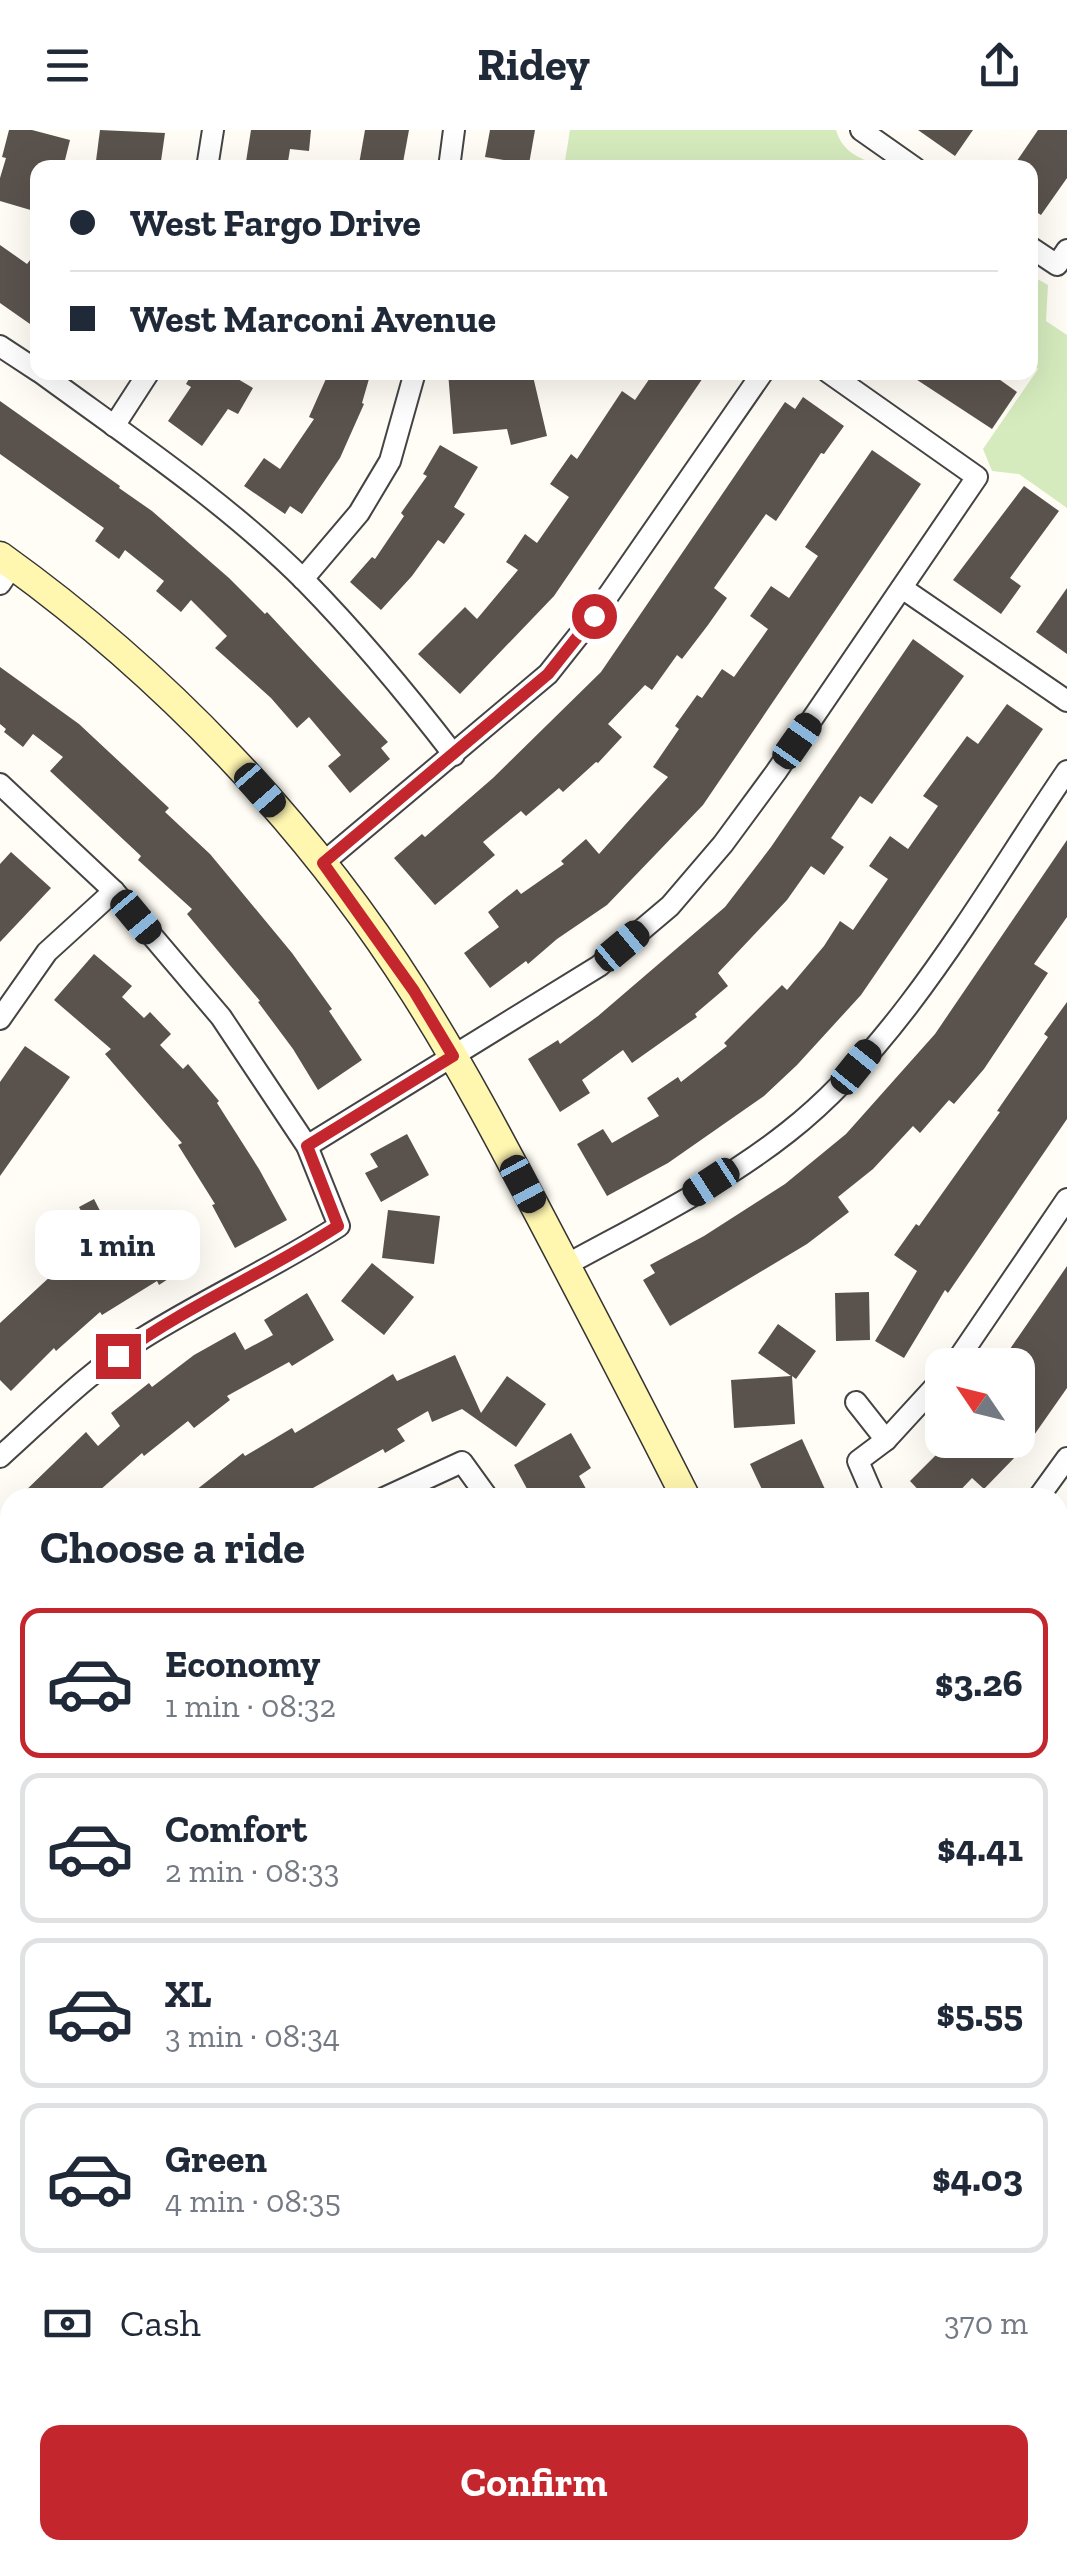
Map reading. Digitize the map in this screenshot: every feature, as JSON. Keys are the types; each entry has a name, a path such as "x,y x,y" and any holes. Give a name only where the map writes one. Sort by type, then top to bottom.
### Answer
{"main road":[{"path":"4,568 170,698 249,778 323,863 414,991 453,1056 681,1488"}],"street":[{"path":"208,160 213,130"},
{"path":"449,160 454,130"},
{"path":"861,130 904,160"},
{"path":"1038,250 1062,258"},
{"path":"0,346 30,366"},
{"path":"50,380 208,497 302,579 398,682 454,755"},
{"path":"114,426 144,380"},
{"path":"302,579 359,513 390,461 413,380"},
{"path":"323,863 548,674 594,616 757,380"},
{"path":"307,1146 599,966 670,906 776,772 976,477 839,380"},
{"path":"902,588 1067,702"},
{"path":"566,1266 685,1199 789,1132 856,1067 927,980 1067,771"},
{"path":"0,784 114,892 221,1018 307,1146 338,1226 287,1260 224,1290 141,1339 73,1388 0,1457"},
{"path":"0,1019 48,952 114,892"},
{"path":"966,1348 1067,1199"},
{"path":"870,1488 858,1461 886,1440 925,1398"},
{"path":"856,1402 886,1440"},
{"path":"1045,1488 1067,1458"},
{"path":"406,1488 462,1462 481,1488"}],"green space":[{"path":"570,130 836,130 848,150 866,160 565,160"},
{"path":"1038,279 1048,285 1046,321 1067,335 1067,508 1019,474 992,471 983,449 1030,380 1038,380"}],"building":[{"path":"9,130 32,130 70,140 65,160 30,160 30,210 0,201 0,178 6,158 2,157"},
{"path":"100,130 165,133 161,160 96,160"},
{"path":"251,130 311,130 309,151 290,149 288,160 246,160"},
{"path":"365,130 409,130 403,160 360,160"},
{"path":"490,130 535,130 530,160 485,157"},
{"path":"918,130 973,130 955,156"},
{"path":"1038,130 1067,130 1067,178 1041,215 1038,160 1017,160"},
{"path":"0,245 27,264 30,260 30,324 0,303"},
{"path":"188,380 240,380 253,388 238,414 228,409 202,446 168,421 191,387 186,384"},
{"path":"325,380 369,380 364,404 340,458 302,514 290,506 285,514 244,486 264,458 280,469 314,419 309,417"},
{"path":"449,380 534,380 547,436 511,445 507,429 453,434"},
{"path":"649,380 702,380 554,596 460,694 418,654 465,607 477,619 518,570 506,562 525,534 537,543 569,497 550,484 571,454 577,459 622,391 635,400"},
{"path":"917,380 1000,380 1017,392 992,429"},
{"path":"803,397 844,426 776,521 766,514 714,588 727,598 708,625 682,659 677,655 652,690 645,685 608,724 622,737 598,763 563,792 559,788 526,816 521,811 483,842 495,855 435,905 394,858 422,834 425,837 493,778 601,672 785,402 795,409"},
{"path":"0,401 152,511 267,612 388,742 381,748 390,759 350,793 328,766 341,755 309,717 297,728 271,698 215,648 227,636 191,600 181,612 156,591 164,581 125,550 119,559 95,541 104,528 0,454"},
{"path":"440,445 478,467 454,507 465,514 444,544 438,540 381,610 350,582 372,557 375,559 404,516 401,513 427,476 423,474"},
{"path":"872,450 921,484 703,805 607,905 490,988 464,953 499,927 488,912 517,889 521,894 564,864 561,861 586,839 599,854 668,777 653,767 679,729 675,726 697,695 702,698 722,669 734,677 768,629 750,616 771,586 789,598 818,556 805,547"},
{"path":"1024,486 1059,511 1010,578 1021,586 1001,614 953,580"},
{"path":"1067,588 1067,654 1036,632"},
{"path":"913,639 964,676 872,804 860,796 831,838 844,847 824,875 811,866 787,900 718,973 728,986 695,1014 697,1017 632,1063 623,1050 582,1080 590,1093 560,1112 528,1059 558,1040 560,1044 598,1016 725,907 771,847"},
{"path":"0,667 79,724 169,808 165,812 210,854 292,953 362,1060 318,1090 260,1001 187,914 192,909 50,771 63,757 33,734 23,747 4,732 6,729 0,724"},
{"path":"1007,704 1043,729 861,995 764,1096 668,1163 607,1196 577,1144 603,1129 612,1143 659,1116 647,1098 678,1077 681,1082 727,1046 724,1043 782,985 787,990 840,921 853,930 888,879 869,866 890,836 908,849 938,806 923,796 967,736 978,744"},
{"path":"1067,840 1067,917 1034,964 1048,973 984,1069 954,1104 949,1100 920,1133 913,1126 873,1169 838,1197 849,1212 807,1244 670,1326 643,1280 655,1273 650,1265 785,1184 846,1134 935,1034"},
{"path":"11,852 51,888 0,942 0,864"},
{"path":"94,954 132,986 122,997 144,1018 150,1012 171,1034 160,1045 183,1069 188,1064 219,1101 287,1220 235,1248 212,1205 215,1204 178,1145 182,1143 105,1054 111,1049 54,1000"},
{"path":"1067,1002 1067,1119 948,1293 945,1290 904,1358 875,1341 917,1271 894,1255 1000,1112 997,1111"},
{"path":"25,1046 70,1077 0,1176 0,1082"},
{"path":"407,1134 429,1175 381,1202 365,1173 378,1167 370,1154"},
{"path":"94,1199 119,1248 171,1214 200,1258 159,1285 157,1281 102,1315 100,1312 56,1351 54,1348 11,1391 0,1380 0,1323 53,1274 57,1279 102,1251 79,1207"},
{"path":"388,1210 440,1216 434,1264 382,1258"},
{"path":"372,1263 414,1297 384,1335 341,1301"},
{"path":"1067,1266 1067,1388 1035,1434 1035,1348 1011,1348"},
{"path":"869,1292 870,1340 836,1341 835,1293"},
{"path":"307,1293 334,1340 292,1366 289,1362 227,1396 230,1400 194,1428 188,1421 144,1456 142,1453 102,1488 28,1488 86,1432 98,1446 120,1426 111,1413 149,1383 152,1387 194,1355 235,1332 245,1350 273,1335 264,1320"},
{"path":"778,1324 816,1351 796,1379 792,1376 795,1424 734,1428 731,1380 791,1376 758,1353"},
{"path":"455,1355 481,1413 507,1376 546,1404 516,1447 462,1409 432,1422 428,1411 397,1429 405,1441 313,1488 199,1488 243,1453 245,1456 292,1428 295,1433 393,1374 397,1381"},
{"path":"571,1433 591,1468 579,1476 586,1488 527,1488 514,1465"},
{"path":"802,1439 824,1488 761,1488 750,1464"},
{"path":"933,1458 1014,1458 985,1488 972,1478 962,1488 917,1488 910,1481"}],"route":[{"path":"118,1356 224,1290 287,1260 338,1226 307,1146 453,1056 414,991 323,863 548,674 594,616"}]}
